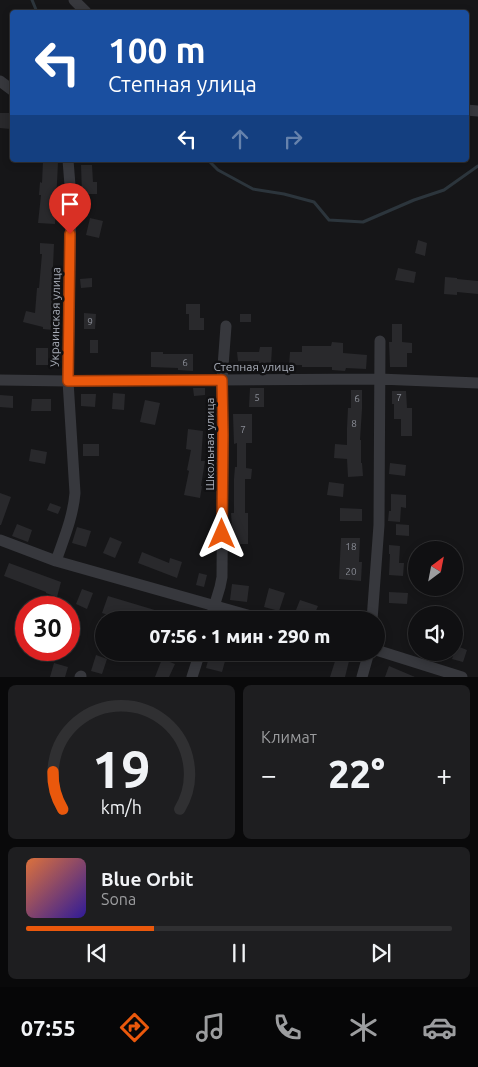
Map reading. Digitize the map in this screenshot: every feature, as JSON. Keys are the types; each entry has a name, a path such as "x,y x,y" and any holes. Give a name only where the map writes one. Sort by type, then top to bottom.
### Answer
{"street":[{"path":"74,0 84,10"},
{"name":"Украинская улица","path":"56,561 70,522 75,493 68,381 71,198 68,162"},
{"name":"Школьная улица","path":"213,611 220,587 222,564 222,380 226,326"},
{"path":"373,611 379,525 380,341"},
{"name":"Степная улица","path":"0,380 379,379 478,383"},
{"path":"0,540 56,561 232,611"},
{"path":"385,653 462,677"},
{"path":"192,677 197,661"},
{"path":"362,677 366,661"}],"building":[{"path":"0,113 10,113 10,129 0,128"},
{"path":"43,162 58,162 55,224 38,223 41,195 39,195 40,182 42,183"},
{"path":"81,165 92,165 93,182 97,182 97,194 82,194"},
{"path":"90,218 103,221 99,238 86,235"},
{"path":"418,240 427,243 425,256 415,253"},
{"path":"40,243 54,244 52,316 55,316 53,330 43,329 43,327 23,322 26,311 35,313 42,254 40,254"},
{"path":"398,268 416,272 414,283 395,280"},
{"path":"445,277 478,281 478,294 457,292 457,295 444,294"},
{"path":"92,278 92,287 81,288 80,279"},
{"path":"186,304 200,304 200,318 204,318 204,330 189,330 189,314 186,314"},
{"path":"84,313 96,314 95,329 84,329"},
{"path":"240,314 251,314 251,322 240,322"},
{"path":"392,324 402,324 402,342 412,343 412,353 407,353 407,367 390,367 389,342 392,342"},
{"path":"90,340 98,340 98,353 90,353"},
{"path":"332,342 343,343 343,353 367,355 366,369 346,368 345,371 332,370 332,367 289,365 290,352 302,352 302,346 331,346"},
{"path":"260,347 272,347 271,364 259,363 259,361 238,361 237,352 259,352"},
{"path":"36,348 48,348 48,365 36,365"},
{"path":"151,352 193,354 193,371 178,370 178,368 151,367"},
{"path":"193,388 205,388 205,395 194,396"},
{"path":"250,388 264,388 264,407 249,407"},
{"path":"351,390 362,390 360,440 363,476 348,477 347,459 334,458 335,444 347,445 348,408 351,408"},
{"path":"392,391 406,391 407,408 412,408 412,436 401,436 401,419 394,419"},
{"path":"113,393 125,394 124,410 112,409"},
{"path":"81,394 96,394 95,407 81,406"},
{"path":"0,395 13,396 13,408 0,407"},
{"path":"32,399 51,399 51,411 31,411"},
{"path":"145,400 160,403 155,425 140,422"},
{"path":"233,414 252,414 252,443 246,443 246,468 252,469 251,479 245,479 245,513 248,513 248,544 233,544 231,513 234,513 237,443 234,444"},
{"path":"188,429 203,431 201,461 205,461 200,498 184,495 191,450 186,449"},
{"path":"83,444 99,444 99,456 83,456"},
{"path":"31,449 47,452 45,464 29,461"},
{"path":"390,463 406,465 405,476 389,474"},
{"path":"329,482 344,484 343,497 327,495"},
{"path":"0,493 11,497 1,525 0,525"},
{"path":"391,494 406,495 406,508 401,507 400,522 388,521 389,511 391,511"},
{"path":"50,503 61,507 58,514 47,510"},
{"path":"340,508 362,509 362,521 340,521"},
{"path":"17,524 32,530 28,542 12,536"},
{"path":"396,524 409,525 409,536 396,535"},
{"path":"77,527 91,531 86,547 72,543"},
{"path":"110,537 122,542 115,558 103,553"},
{"path":"341,538 360,538 359,562 362,562 361,581 339,579"},
{"path":"389,545 400,546 399,563 404,563 403,576 389,575"},
{"path":"142,552 169,563 170,558 182,562 177,578 138,563"},
{"path":"9,563 61,582 57,596 54,596 4,576"},
{"path":"199,573 207,575 204,587 196,585"},
{"path":"232,584 249,586 247,602 230,600"},
{"path":"269,588 285,593 279,611 264,607"},
{"path":"82,589 93,593 87,609 80,606 79,596"},
{"path":"389,592 408,593 407,604 389,603"},
{"path":"108,596 158,611 103,611"},
{"path":"300,600 318,606 316,611 296,611"},
{"path":"463,648 467,650 463,662 459,661 463,661"},
{"path":"95,658 95,661 106,661 102,674 91,671"},
{"path":"161,661 175,664 169,677 155,677"},
{"path":"208,661 225,661 222,672 206,668"},
{"path":"335,661 349,661 345,677 330,677"},
{"path":"54,663 68,667 65,677 50,677"},
{"path":"389,666 415,677 385,677"}],"waterway":[{"path":"32,0 36,10"},
{"path":"210,162 218,170 253,189 284,194 314,202 329,220 363,222 414,200 444,190 478,166"}],"route":[{"path":"70,234 68,381 222,380 222,534"}]}
